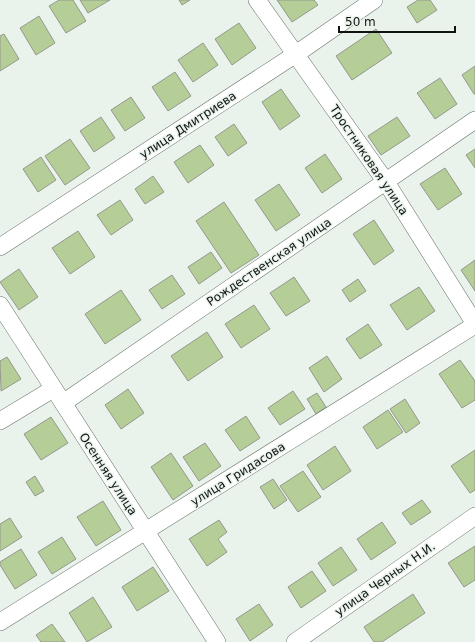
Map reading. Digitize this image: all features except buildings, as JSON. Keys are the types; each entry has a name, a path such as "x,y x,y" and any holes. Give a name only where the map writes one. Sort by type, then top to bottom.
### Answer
{"street":[{"name":"Тростниковая улица","path":"257,0 386,182 475,324"},
{"name":"улица Дмитриева","path":"0,247 296,54 374,0"},
{"name":"Рождественская улица","path":"63,403 475,120"},
{"name":"Осенняя улица","path":"0,306 217,642"},
{"name":"улица Гридасова","path":"0,622 475,324"},
{"path":"0,421 53,388"},
{"name":"улица Черных Н.И.","path":"295,642 475,516"}]}
